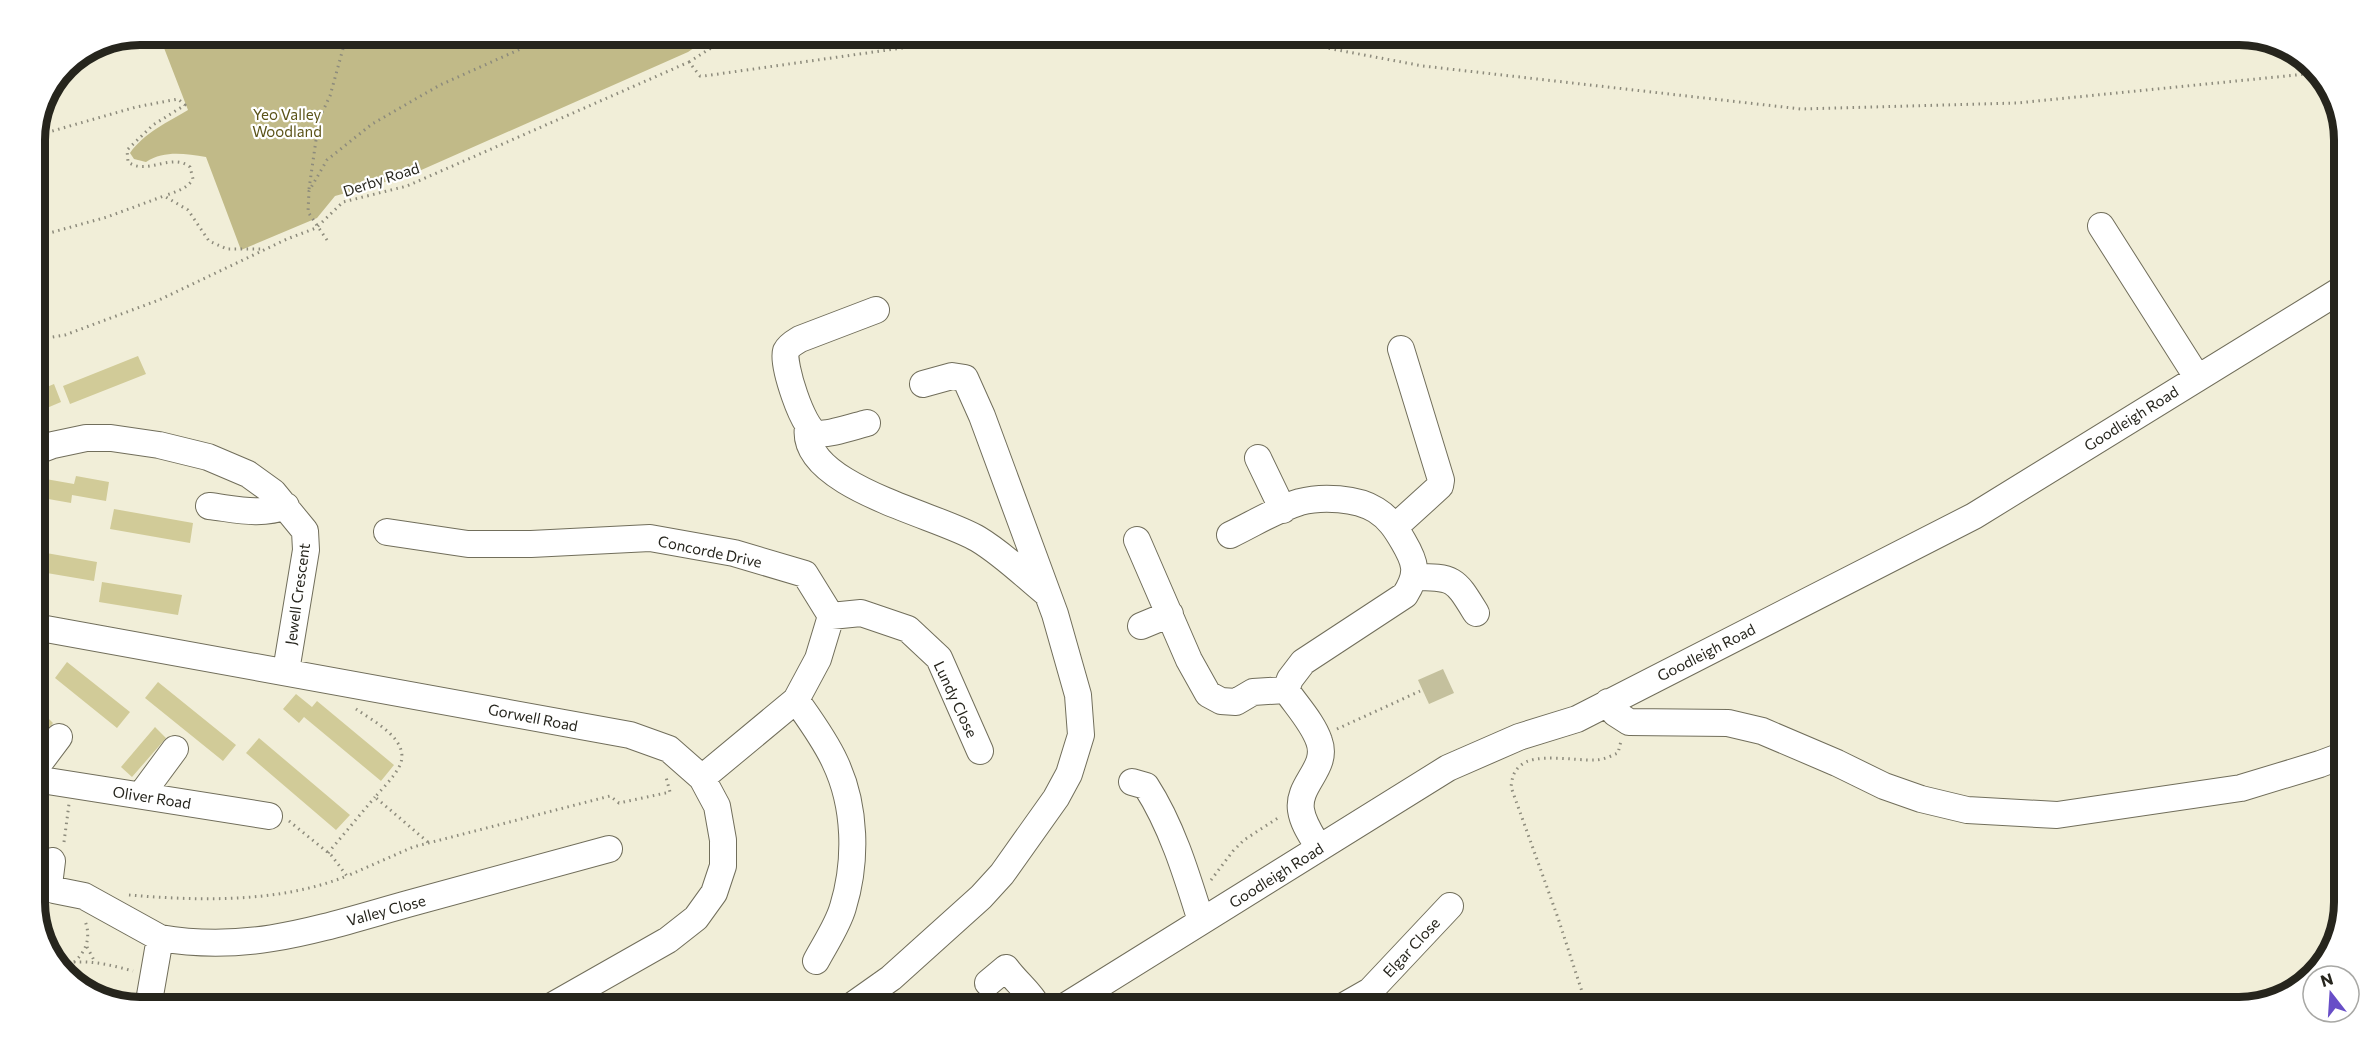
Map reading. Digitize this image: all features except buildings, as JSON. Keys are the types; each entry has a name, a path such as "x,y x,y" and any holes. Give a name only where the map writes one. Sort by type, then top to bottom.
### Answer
{"street":[{"path":"2101,225 2197,377"},
{"name":"Goodleigh Road","path":"1081,997 1448,768 1519,737 1612,707 1974,516 2334,294"},
{"path":"867,423 823,433 815,433 808,427 789,377 786,351 790,345 800,339 876,310"},
{"path":"1395,527 1440,486 1401,349"},
{"path":"865,997 891,978 981,897 1002,874 1056,798 1069,774 1081,735 1081,713 1072,672 1048,595 982,416 965,378 952,376 923,384"},
{"path":"808,427 806,438 809,446 817,459 832,473 860,488 976,538 1005,557 1048,595"},
{"name":"Jewell Crescent","path":"45,448 86,438 111,438 159,445 208,457 248,474 268,487 305,531 306,550 286,671"},
{"path":"1258,458 1283,510"},
{"path":"1230,535 1299,502 1317,498 1347,501 1376,510 1395,527 1412,557 1414,577 1405,595 1303,662 1290,679 1286,690"},
{"path":"209,506 261,513 272,512 286,506"},
{"name":"Concorde Drive","path":"387,532 468,544 531,544 650,538 734,553 805,574 831,616"},
{"path":"1137,540 1190,660 1208,694 1221,701 1236,702 1253,692 1286,690"},
{"path":"1414,577 1440,577 1452,580 1459,586 1476,613"},
{"name":"Lundy Close","path":"831,616 861,613 909,629 939,658 980,751"},
{"path":"1141,626 1170,614"},
{"path":"702,778 796,699 818,658 831,616"},
{"name":"Gorwell Road","path":"45,629 630,735 669,749 702,778 717,806 723,840 723,866 714,892 696,918 668,940 569,997"},
{"path":"1286,690 1317,738 1321,754 1318,768 1301,797 1304,821 1319,848"},
{"path":"796,699 836,764 850,809 853,837 843,908 816,961"},
{"path":"1612,707 1629,722 1728,723 1762,731 1884,786 1921,799 1966,810 2057,815 2241,788 2334,758"},
{"path":"45,756 59,737"},
{"path":"141,795 175,749"},
{"name":"Oliver Road","path":"45,781 269,816"},
{"path":"1132,782 1146,786 1152,795 1210,916"},
{"name":"Valley Close","path":"52,861 49,885 54,890 84,896 160,938 223,944 285,938 609,849"},
{"name":"Elgar Close","path":"1360,997 1370,991 1450,906"},
{"path":"150,997 160,938"},
{"path":"1004,970 1032,997"}],"path":[{"path":"327,240 316,228 308,212 309,191 319,119 330,96 344,45"},
{"path":"309,191 327,160 372,124 440,85 529,45"},
{"name":"Derby Road","path":"45,338 65,335 159,300 265,249 316,228 343,202 407,186 689,62 716,45"},
{"path":"689,62 700,76 922,45"},
{"path":"1310,45 1423,66 1801,109 2017,103 2307,74"},
{"path":"45,133 136,107 178,99 185,105 153,124 127,150 128,162 136,167 178,161 190,167 193,178 190,184 181,190 107,217 45,234"},
{"path":"164,196 188,210 197,227 209,241 227,249 265,249"},
{"path":"1317,738 1420,691"},
{"path":"1583,997 1511,787 1513,775 1521,764 1542,758 1596,760 1618,753 1621,732 1612,707"},
{"path":"328,853 399,768 403,756 402,749 385,729 356,709"},
{"path":"123,895 187,900 283,894 348,876 413,847 610,796 619,803 670,792 659,746"},
{"path":"52,861 61,858 72,785"},
{"path":"375,797 429,843"},
{"path":"1210,916 1211,880 1233,851 1278,818 1301,805"},
{"path":"269,816 293,822 328,853 348,876"},
{"path":"73,893 88,930 86,945 74,962"},
{"path":"86,945 95,963"},
{"path":"68,963 111,964 153,976"}],"shaded area":[{"path":"1443,669 1454,693 1429,704 1418,680"}],"green space":[{"name":"Yeo Valley Woodland","path":"163,45 698,45 688,52 410,175 335,196 317,218 241,250 206,157 168,154 146,162 134,159 130,153 149,134 188,110"}]}
